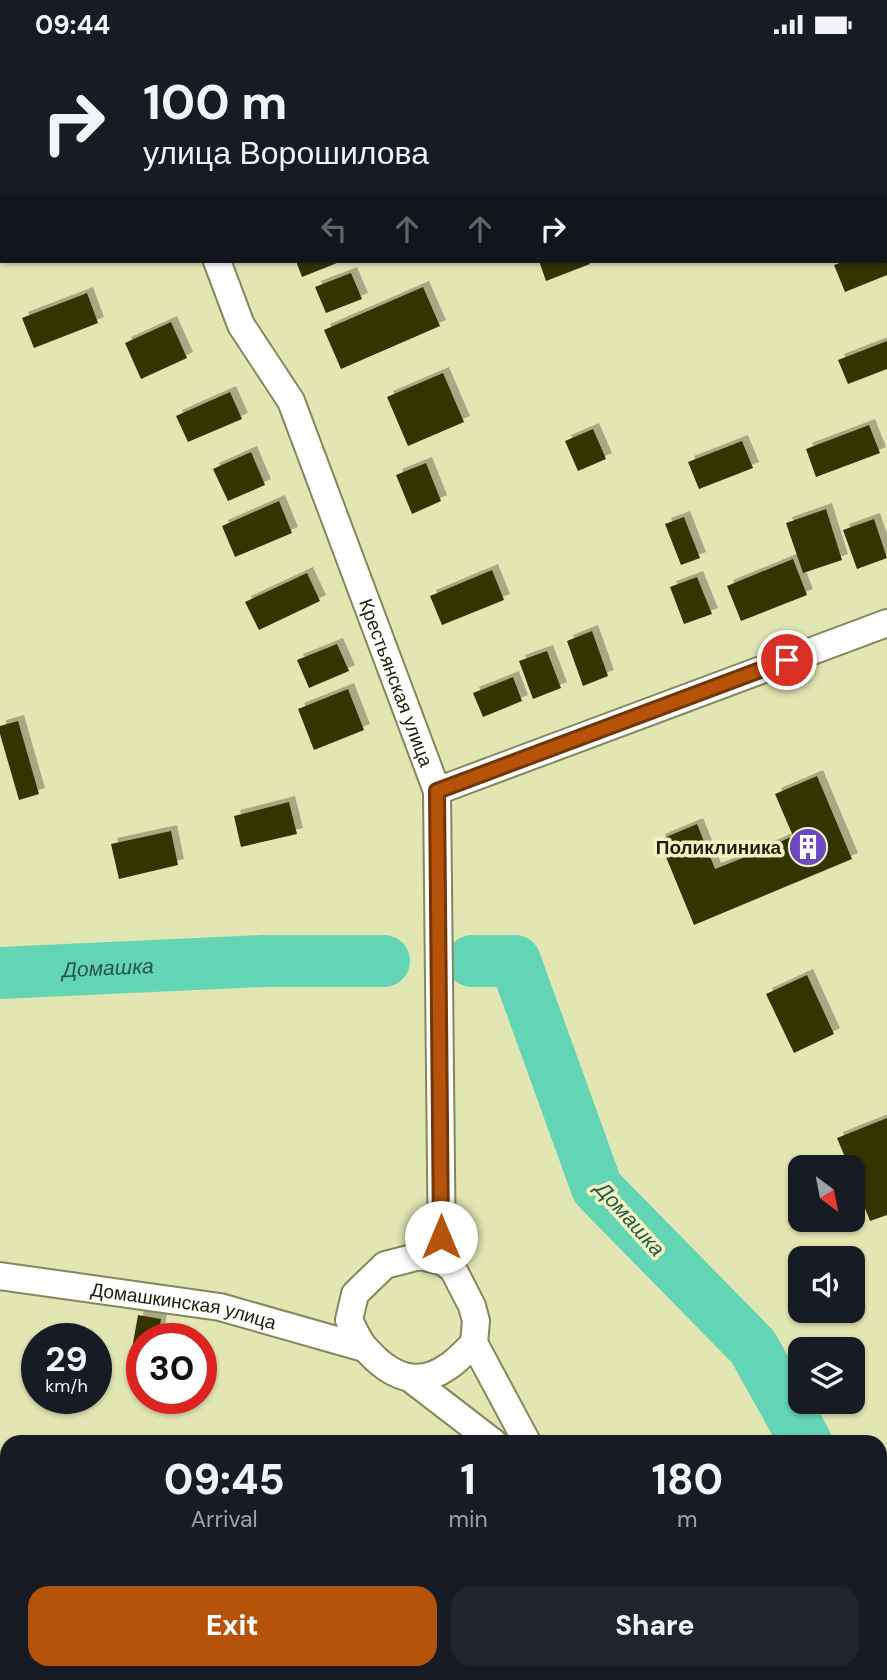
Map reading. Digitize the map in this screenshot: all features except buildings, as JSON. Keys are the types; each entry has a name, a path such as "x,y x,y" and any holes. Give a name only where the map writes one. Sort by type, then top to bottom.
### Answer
{"street":[{"name":"Крестьянская улица","path":"218,263 241,325 291,401 437,791 442,1261"},
{"path":"437,791 887,623"},
{"path":"484,1435 411,1379 390,1370 364,1348 349,1320 355,1294 385,1265 419,1255 442,1261 453,1269 472,1306 475,1321 474,1343 523,1435"},
{"name":"Домашкинская улица","path":"0,1276 220,1307 364,1348"},
{"path":"411,1379 431,1376 450,1366 474,1343"}],"waterway":[{"name":"Домашка","path":"0,973 263,961 384,961"},
{"name":"Домашка","path":"472,961 515,961 597,1188 753,1347 802,1435"}],"place":[{"name":"Поликлиника","path":"808,847"}],"route":[{"path":"441,1237 437,791 787,660"}]}
